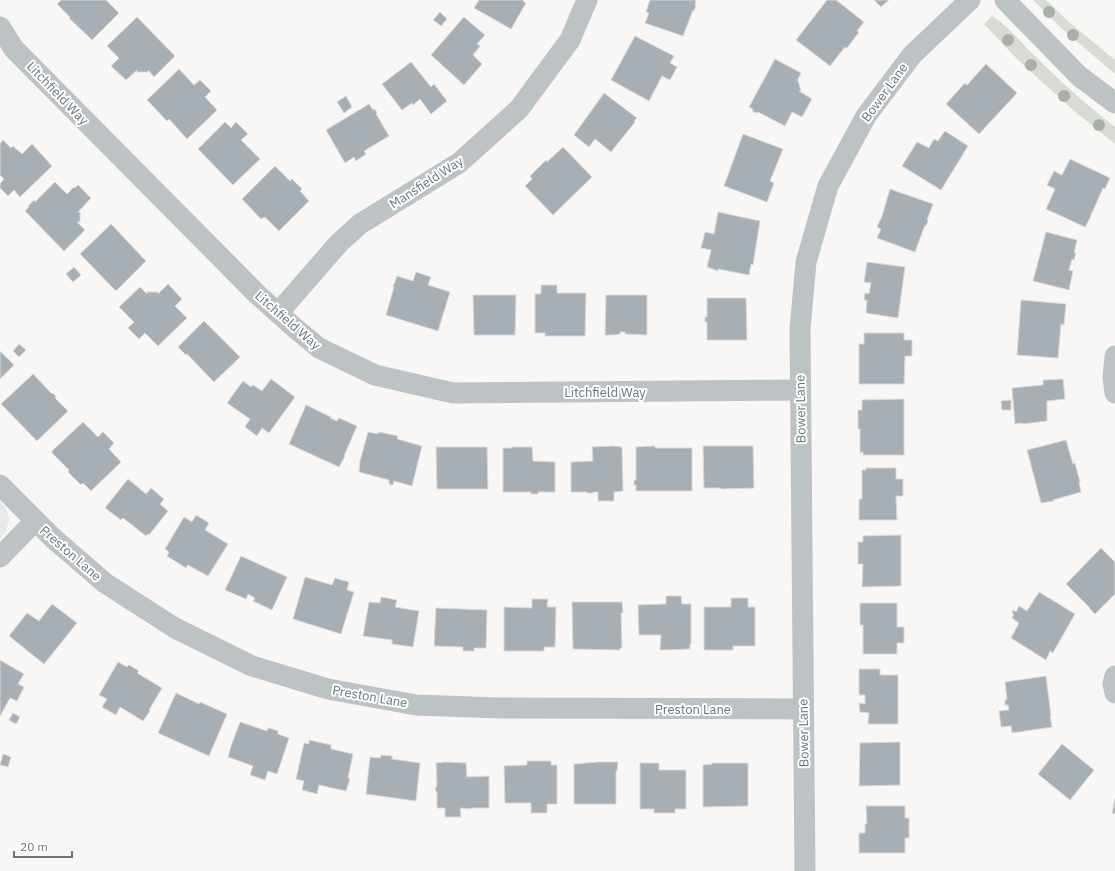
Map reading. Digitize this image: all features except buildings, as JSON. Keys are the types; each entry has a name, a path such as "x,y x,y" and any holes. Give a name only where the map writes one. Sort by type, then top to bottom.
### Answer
{"street":[{"name":"Mansfield Way","path":"278,313 339,243 360,224 459,163 519,109 570,40 587,0"},
{"name":"Bower Lane","path":"805,871 800,328 806,262 828,186 866,116 912,54 970,0"},
{"path":"1005,0 1079,76 1115,103"},
{"name":"Litchfield Way","path":"0,27 14,48 171,208 278,313 319,348 375,375 453,393 800,390"},
{"path":"1115,356 1113,377 1115,393"},
{"name":"Preston Lane","path":"0,485 54,539 105,583 175,628 252,666 328,689 416,705 500,708 803,709"},
{"path":"0,557 35,521"},
{"path":"1115,676 1113,684 1115,692"}],"shaded area":[{"path":"1033,0 1046,0 1068,21 1115,60 1115,74 1061,28"},
{"path":"992,16 1009,30 1064,84 1115,127 1115,144 1073,110 1016,58 984,24"},
{"path":"0,501 7,510 9,519 6,532 0,539"}]}
